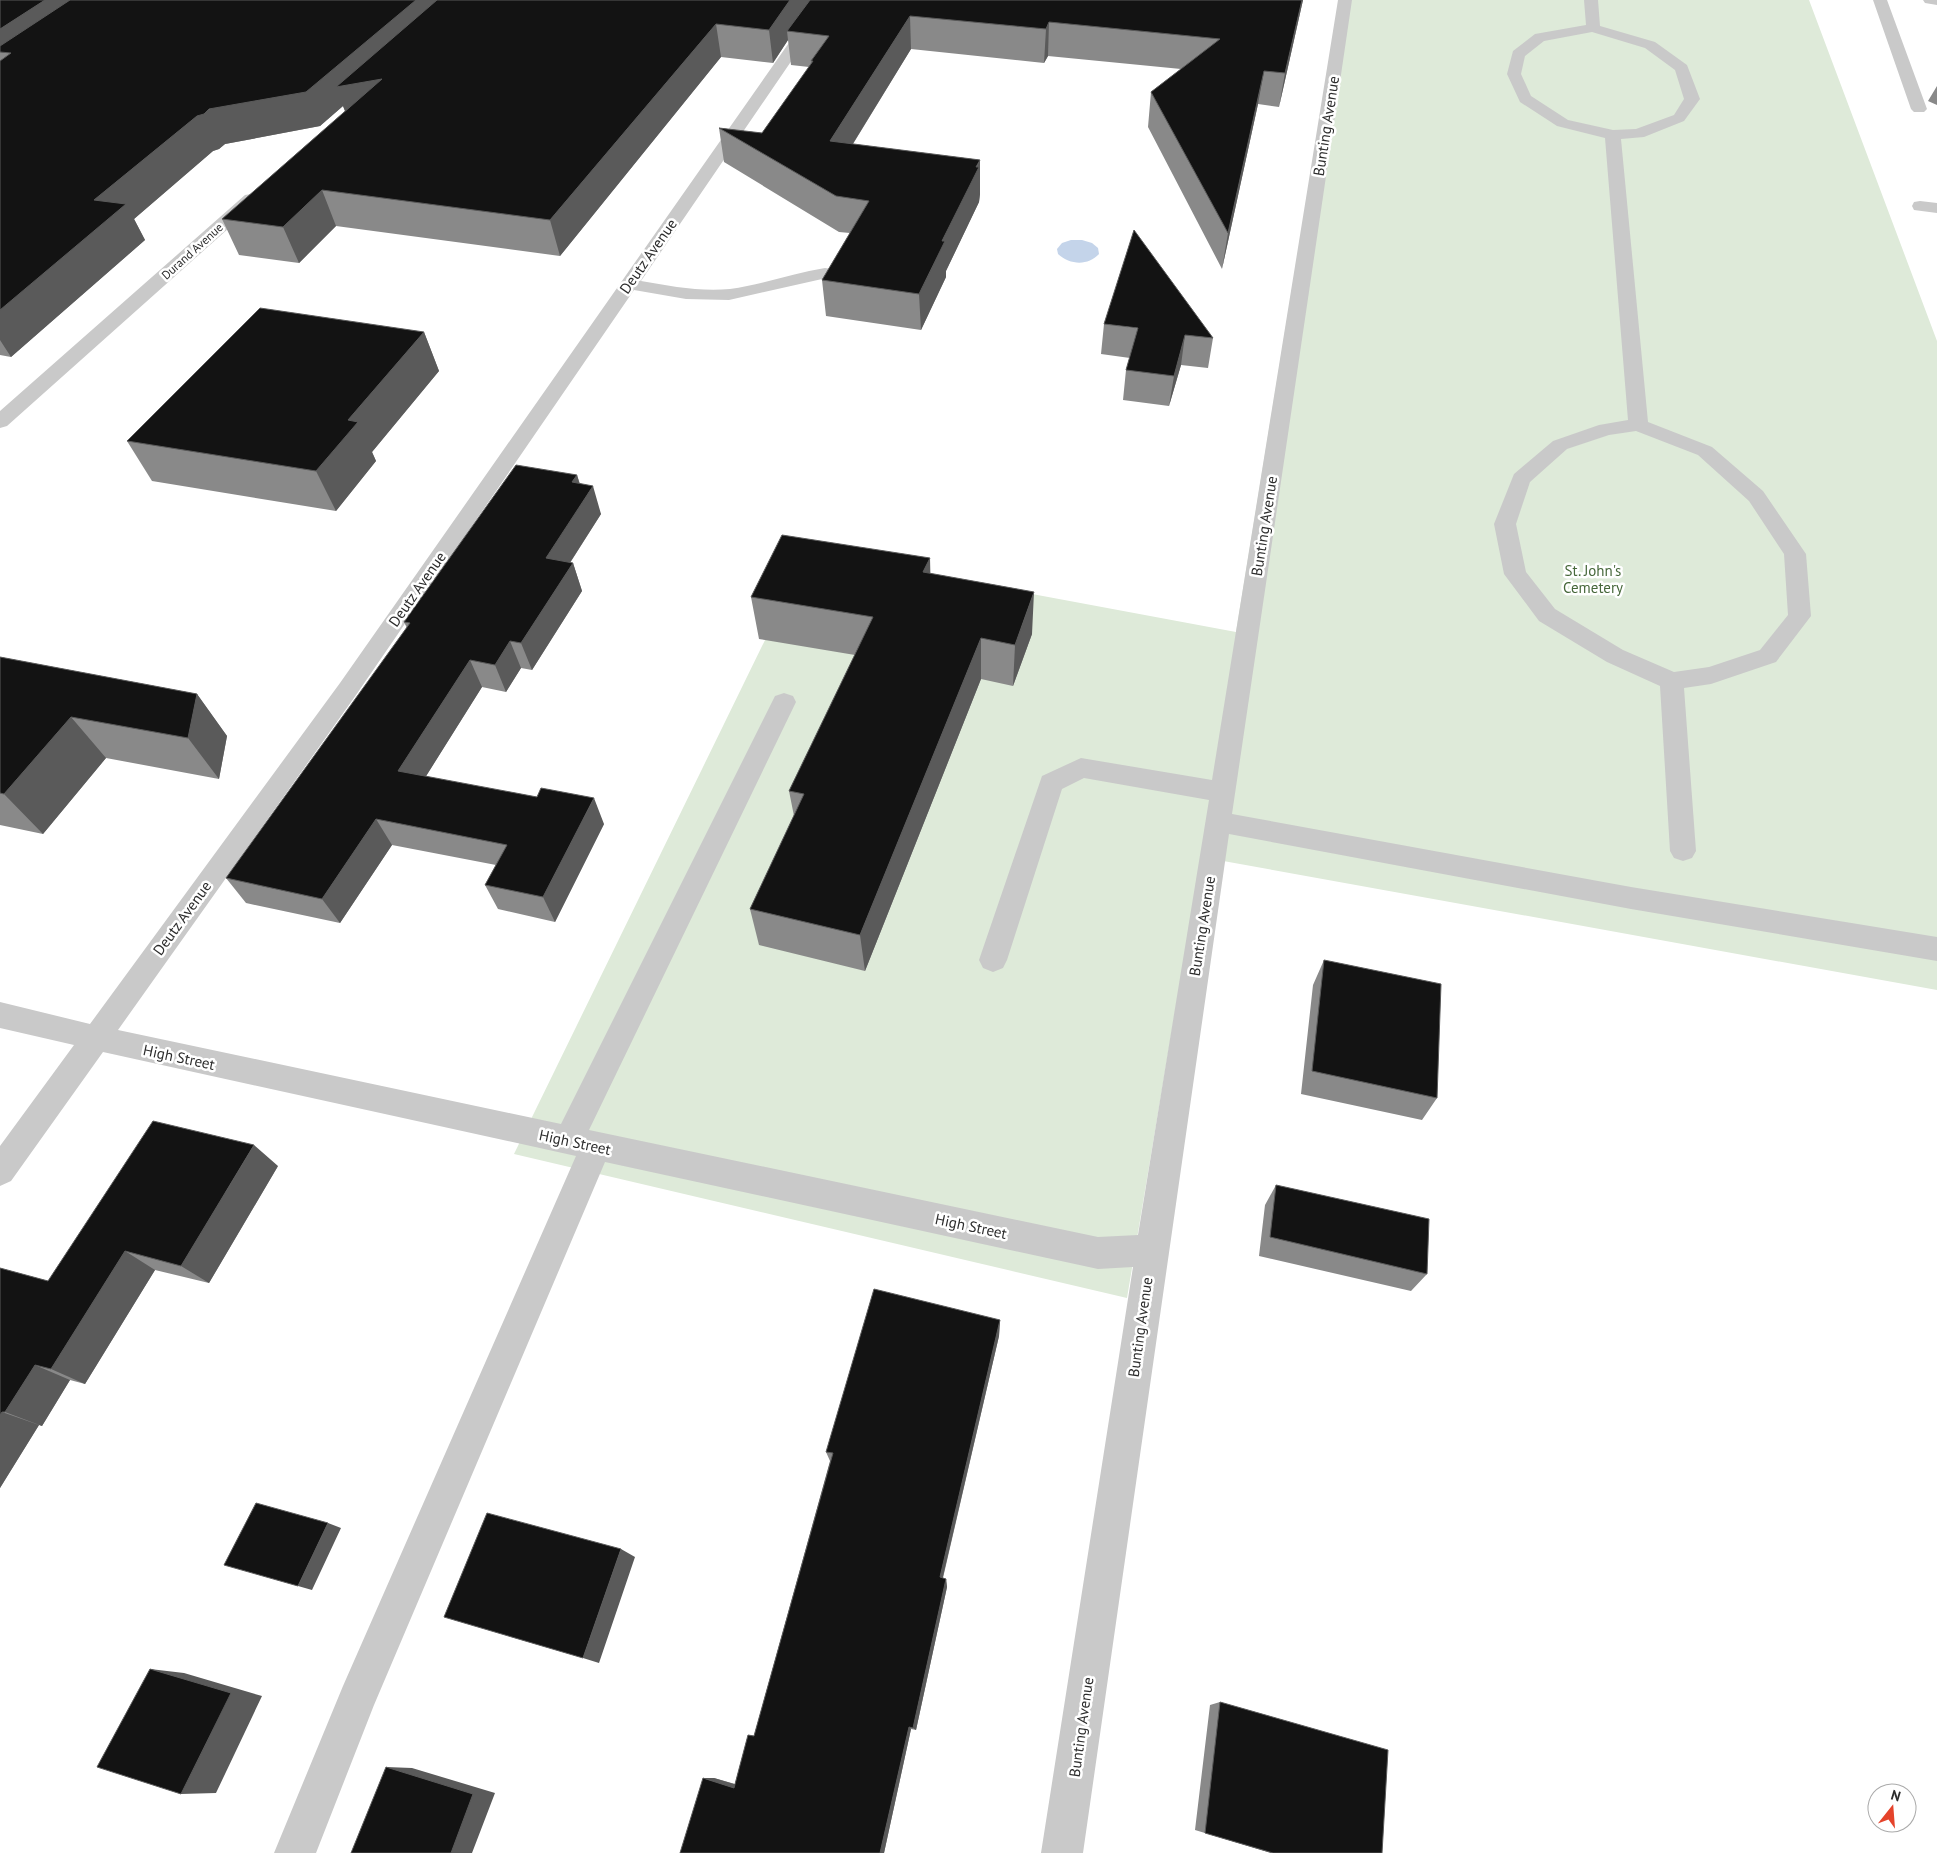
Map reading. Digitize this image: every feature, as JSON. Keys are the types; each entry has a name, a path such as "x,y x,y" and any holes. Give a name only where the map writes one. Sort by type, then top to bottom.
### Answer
{"street":[{"name":"Deutz Avenue","path":"0,1171 348,689 826,0"},
{"name":"Bunting Avenue","path":"1062,1853 1152,1250 1345,0"},
{"path":"1591,0 1593,28"},
{"path":"1880,0 1919,109"},
{"path":"1930,0 1937,1"},
{"path":"1593,28 1650,45 1682,68 1692,99 1680,118 1638,134 1613,135 1563,123 1524,99 1514,74 1518,54 1540,37 1593,28"},
{"path":"1613,135 1638,425"},
{"name":"Durand Avenue","path":"0,422 267,185"},
{"path":"629,284 692,294 741,293 795,278 825,273"},
{"path":"1638,425 1705,451 1756,496 1795,554 1800,616 1768,656 1711,675 1672,681 1615,656 1548,615 1515,574 1505,524 1520,479 1560,445 1606,429 1638,425"},
{"path":"1672,681 1683,851"},
{"path":"295,1853 582,1143 784,702"},
{"path":"993,960 1051,783 1081,768 1222,792"},
{"path":"1218,822 1631,898 1937,948"},
{"name":"High Street","path":"0,1015 40,1023 95,1038 1098,1253 1152,1250"}],"green space":[{"name":"St. John's Cemetery","path":"1339,0 1809,0 1937,341 1937,990 1201,857 1127,1298 514,1154 808,552 1236,632"}],"water":[{"path":"1071,240 1082,240 1092,243 1098,248 1099,254 1090,261 1079,263 1063,258 1058,254 1057,249 1062,243"}],"building":[{"path":"0,0 45,0 0,29"},
{"path":"70,0 416,0 306,92 209,109 204,114 197,116 94,200 126,204 0,310 0,61 11,53 0,52 0,46"},
{"path":"437,0 790,0 769,30 716,24 550,220 322,190 283,227 222,219 382,79 336,87"},
{"path":"810,0 1302,0 1285,73 1264,71 1228,233 1151,92 1220,39 1049,22 1046,29 910,16 830,141 980,160 976,167 979,167 942,241 945,241 919,294 822,280 869,201 836,196 719,128 762,133 829,36 787,31"},
{"path":"1134,230 1213,338 1185,335 1174,376 1126,370 1138,328 1104,324"},
{"path":"260,308 424,332 348,420 358,422 316,471 127,441"},
{"path":"516,465 577,475 572,482 593,486 546,558 573,563 521,643 510,641 495,665 470,660 398,771 537,797 541,788 594,798 543,897 485,885 507,845 376,819 322,899 226,878 410,623 404,622"},
{"path":"782,535 930,558 923,572 1034,592 1015,645 981,638 860,935 750,909 804,794 789,791 873,617 751,597"},
{"path":"0,657 197,694 188,738 71,717 4,794 0,793"},
{"path":"1324,960 1441,984 1437,1098 1312,1071"},
{"path":"153,1121 254,1145 181,1266 125,1251 51,1369 35,1365 5,1412 2,1412 0,1415 0,1268 48,1281"},
{"path":"1276,1185 1429,1219 1427,1274 1270,1237"},
{"path":"874,1289 1000,1320 940,1577 946,1579 913,1728 909,1727 880,1853 680,1853 703,1778 734,1788 748,1735 754,1736 833,1453 826,1452"},
{"path":"256,1503 328,1523 298,1586 224,1565"},
{"path":"487,1513 621,1549 583,1658 444,1617"},
{"path":"150,1669 231,1693 181,1794 97,1767"},
{"path":"1220,1702 1388,1750 1382,1853 1273,1853 1205,1833"},
{"path":"386,1767 473,1794 451,1853 351,1853"}]}
